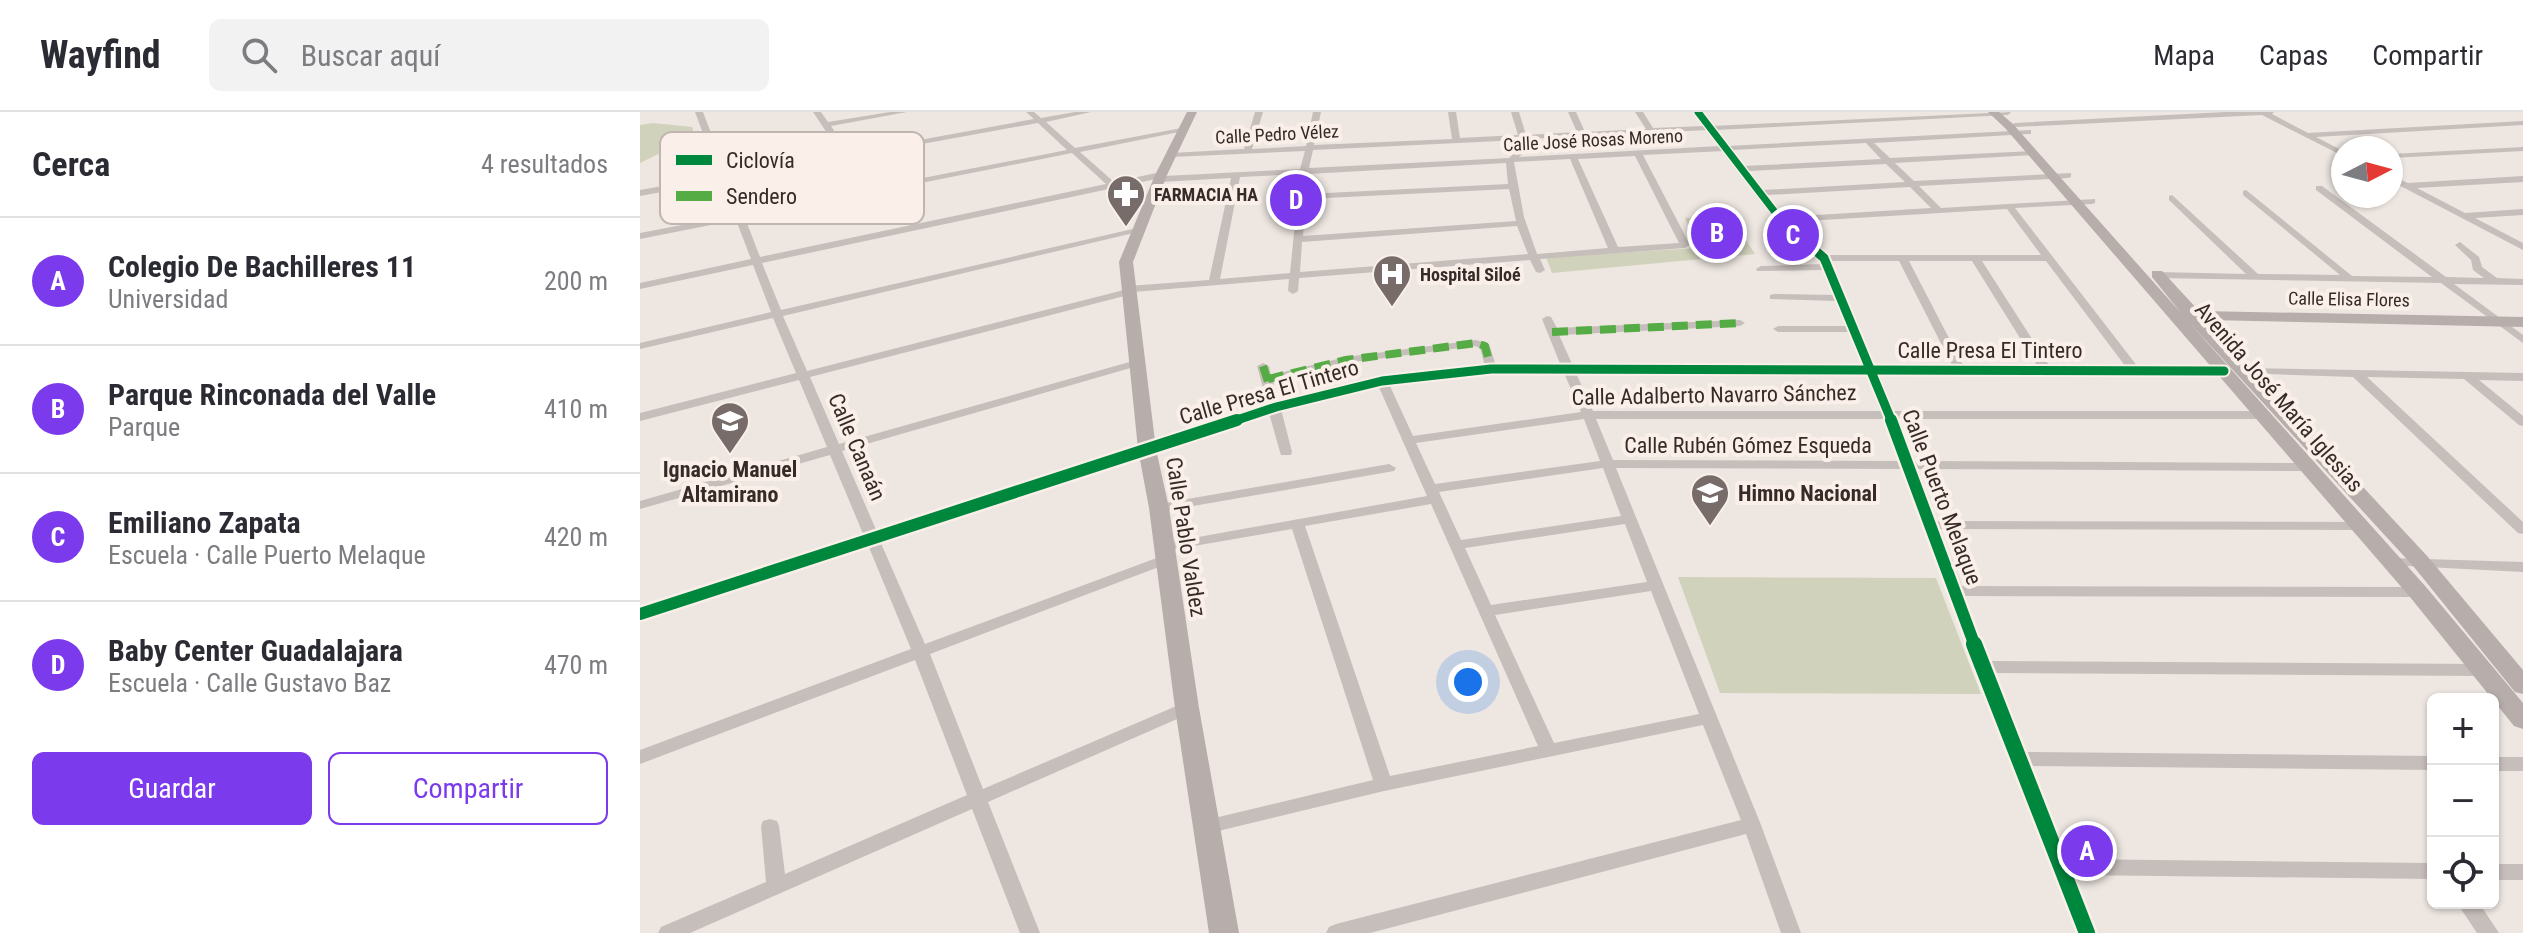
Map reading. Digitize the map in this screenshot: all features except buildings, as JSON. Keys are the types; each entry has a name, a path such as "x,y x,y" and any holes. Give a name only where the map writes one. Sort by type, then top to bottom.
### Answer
{"main road":[{"name":"Calle Pablo Valdez","path":"1188,121 1137,231 1126,262 1147,449 1159,508 1187,708 1224,933"},
{"name":"Avenida José María Iglesias","path":"2010,121 2033,153 2061,176"},
{"name":"Avenida José María Iglesias","path":"2010,121 2188,318 2244,371 2421,562 2523,686"},
{"name":"Avenida José María Iglesias","path":"2085,202 2157,275 2224,371 2418,592 2523,720"},
{"name":"Calle Elisa Flores","path":"2188,318 2513,325"}],"street":[{"name":"Calle Canaán","path":"699,112 707,132"},
{"path":"817,112 830,132"},
{"path":"825,125 853,112"},
{"path":"825,125 903,112"},
{"path":"1030,112 1112,185"},
{"path":"924,141 1087,112"},
{"path":"1247,152 1259,112"},
{"path":"1293,291 1304,172 1317,112"},
{"path":"1452,112 1456,141"},
{"path":"1515,112 1525,138 1525,150 1510,161 1512,186 1521,223 1540,270"},
{"path":"1572,112 1582,134"},
{"path":"1639,112 1651,131"},
{"name":"Calle Puerto Melaque","path":"1698,112 1781,220 1826,263 1872,370 2017,759 2087,933"},
{"path":"1765,112 1777,125"},
{"path":"1823,112 1833,122"},
{"path":"1879,112 1887,119"},
{"path":"2263,112 2331,148"},
{"path":"2010,121 2270,112"},
{"path":"2510,112 2523,120"},
{"name":"Calle Pedro Vélez","path":"1171,155 1939,114 2010,121"},
{"path":"2306,135 2523,120"},
{"path":"924,181 1074,151 1188,121"},
{"name":"Calle José Rosas Moreno","path":"640,286 1161,177 1868,141 2010,121"},
{"path":"1868,141 1938,210"},
{"path":"2403,155 2523,149"},
{"path":"1743,169 2033,153"},
{"path":"640,417 1128,291 1685,245 1638,154"},
{"path":"1573,157 1614,250"},
{"path":"1214,282 1236,175"},
{"path":"1761,193 2061,176"},
{"path":"2406,186 2523,179"},
{"path":"2403,184 2523,247"},
{"path":"1302,197 1512,186"},
{"path":"2319,188 2443,280 2513,325 2523,340"},
{"path":"640,193 660,190"},
{"path":"2246,193 2349,278"},
{"path":"2172,198 2254,276"},
{"path":"1781,220 2085,202"},
{"path":"2009,206 2134,370"},
{"path":"2464,216 2523,212"},
{"path":"1298,239 1521,223"},
{"path":"640,236 703,224"},
{"name":"Calle Canaán","path":"743,224 777,314 921,653 1030,933"},
{"path":"640,346 1137,231"},
{"path":"2460,245 2476,259 2477,268 2495,281"},
{"path":"1761,269 1903,259 2048,258"},
{"path":"1903,259 1960,370"},
{"path":"1976,259 2046,370"},
{"path":"2157,275 2523,282"},
{"path":"1774,297 1841,298"},
{"path":"1740,323 1550,325 1752,825 1791,933"},
{"path":"1778,329 1854,329"},
{"path":"1268,379 1346,360 1476,343 1485,346 1491,369"},
{"path":"640,505 1137,363"},
{"path":"1263,366 1286,452"},
{"name":"Calle Presa El Tintero","path":"640,614 1276,407 1382,381 1491,369 2224,371"},
{"path":"2244,371 2523,377"},
{"path":"2356,373 2523,530"},
{"path":"2466,375 2523,422"},
{"path":"1382,381 1548,749"},
{"name":"Calle Adalberto Navarro Sánchez","path":"1408,440 1588,415 2262,415"},
{"name":"Calle Rubén Gómez Esqueda","path":"640,757 921,653 1166,553 1433,494 1606,464 2307,467"},
{"path":"1159,508 1389,468"},
{"path":"1456,545 1630,519"},
{"path":"1297,523 1384,784"},
{"path":"1931,525 2360,526"},
{"path":"2392,562 2523,567"},
{"path":"1486,611 1656,585"},
{"path":"1956,591 2418,592"},
{"path":"1982,667 2481,670"},
{"path":"668,933 1187,708"},
{"path":"1206,827 1384,784 1709,718"},
{"path":"2017,759 2427,763"},
{"path":"2499,764 2523,764"},
{"path":"1336,933 1752,825"},
{"path":"770,826 776,886"},
{"path":"2060,867 2427,871"},
{"path":"2499,872 2523,872"},
{"path":"2471,909 2489,933"}],"green space":[{"path":"653,123 692,127 694,132 660,132 660,153 640,163 640,125"},
{"path":"1729,215 1755,254 1552,273 1546,257 1698,248 1685,218"},
{"path":"1678,577 1936,578 1981,694 1720,693"}],"marked path":[{"path":"1552,332 1740,323"},
{"path":"1268,379 1346,360 1476,343 1485,346 1491,369"},
{"path":"1263,366 1276,407"}],"cycle path":[{"path":"1698,112 1781,220 1824,258 1872,370 1987,680 2087,933"},
{"path":"640,614 1276,407 1382,381 1491,369 2224,371"}],"place":[{"name":"Baby Center Guadalajara","path":"1296,200"},
{"name":"FARMACIA HA","path":"1126,228"},
{"name":"Parque Rinconada del Valle","path":"1717,233"},
{"name":"Emiliano Zapata","path":"1793,235"},
{"name":"Hospital Siloé","path":"1392,308"},
{"name":"Ignacio Manuel Altamirano","path":"730,455"},
{"name":"Himno Nacional","path":"1710,527"},
{"name":"Colegio De Bachilleres 11","path":"2087,851"}]}
